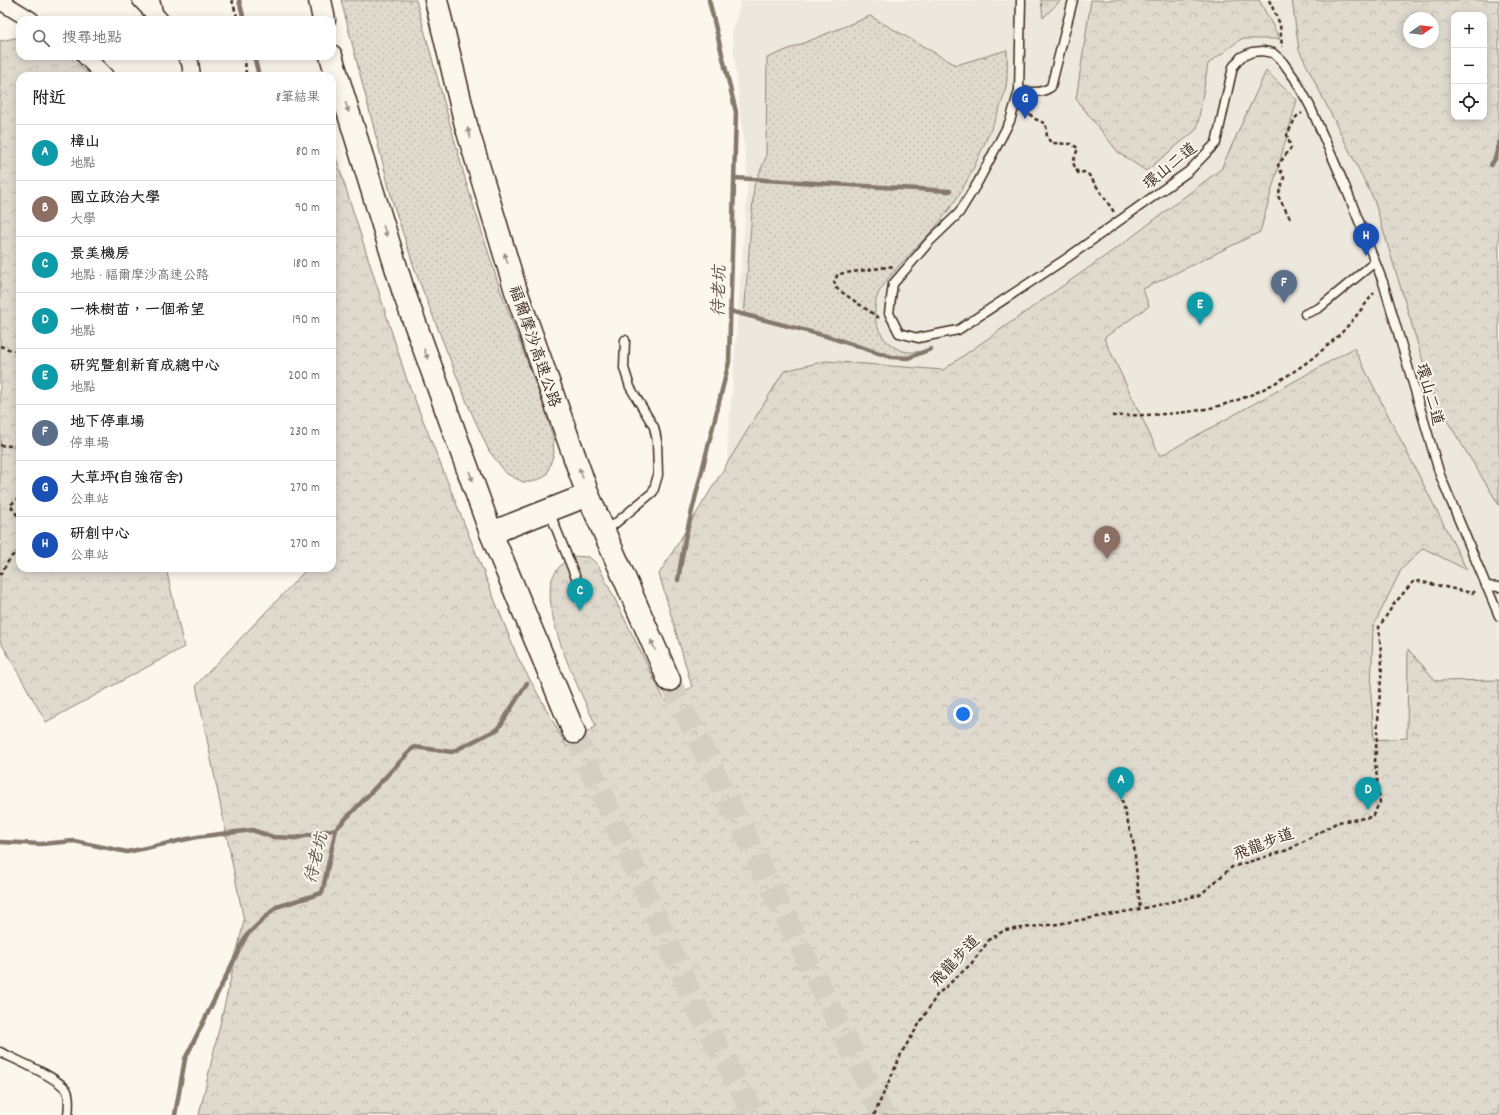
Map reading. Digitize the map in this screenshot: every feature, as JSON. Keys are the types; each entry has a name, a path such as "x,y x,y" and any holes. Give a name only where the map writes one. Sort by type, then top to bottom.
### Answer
{"highway":[{"path":"320,0 323,16"},
{"name":"福爾摩沙高速公路","path":"436,0 466,125 516,291 588,494 668,680"},
{"path":"332,60 336,72"},
{"path":"336,72 404,293 491,533 574,732"},
{"path":"491,533 588,494"}],"street":[{"path":"140,0 156,16"},
{"path":"0,1 24,16"},
{"path":"89,60 101,72"},
{"path":"189,60 191,72"}],"lane":[{"path":"155,0 159,16"},
{"path":"899,333 889,313 893,284 930,240 959,213 978,182 1010,121 1019,91 1021,0"},
{"path":"1019,91 1038,92 1046,91 1051,87 1073,0"},
{"name":"環山二道","path":"899,333 918,338 958,330 1068,258 1189,172 1216,143 1233,67 1241,57 1252,52 1263,51 1273,54 1282,61 1295,79 1310,106 1345,186 1383,282 1440,475 1499,616"},
{"path":"1305,314 1319,308 1375,262"},
{"path":"605,532 653,492 658,475 657,441 654,427 630,387 624,368 625,340"},
{"path":"549,510 578,583"},
{"path":"1486,586 1499,587"},
{"path":"0,1052 57,1080 66,1090 70,1102 68,1115"}],"path":[{"path":"232,0 237,16"},
{"path":"1269,0 1282,32 1282,61"},
{"path":"245,60 246,72"},
{"path":"1019,91 1027,112 1033,118 1046,124 1048,138 1052,143 1071,144 1078,148 1073,163 1078,173 1084,172 1089,175 1120,220"},
{"path":"1290,218 1278,196 1284,178 1278,165 1291,148 1287,135 1296,117 1310,106"},
{"path":"899,333 836,288 834,281 838,274 845,272 912,263"},
{"path":"1112,416 1199,410 1245,398 1276,384 1309,361 1338,337 1383,282"},
{"path":"0,346 16,352"},
{"path":"0,445 16,447"},
{"path":"16,501 10,505 16,513"},
{"path":"0,576 11,557 16,553"},
{"name":"飛龍步道","path":"874,1115 902,1052 937,995 971,964 990,939 1005,930 1058,924 1140,909 1200,895 1232,866 1288,850 1338,822 1372,817 1380,802 1375,762 1382,665 1379,627 1394,604 1413,582 1418,581 1472,593 1486,586"},
{"path":"1122,800 1134,846 1140,909"}],"shaded area":[{"path":"741,0 1499,0 1499,1115 737,967 722,521 748,180 732,35"}],"green space":[{"path":"341,0 416,0 466,182 500,289 546,412 553,437 554,453 547,474 542,478 532,482 523,482 507,474 489,451 468,405 416,273 393,203"},
{"path":"1041,0 1061,0 1043,18"},
{"path":"1091,0 1259,0 1280,39 1241,39 1208,64 1197,129 1146,171 1118,152 1076,99"},
{"path":"1292,0 1499,0 1499,505 1435,401 1374,200 1299,50"},
{"path":"870,16 956,65 1007,50 1007,77 1003,99 969,177 948,211 893,273 880,290 877,297 875,305 876,321 888,343 903,351 924,351 903,358 891,356 831,336 744,316 754,186 766,157 767,58"},
{"path":"16,38 16,60 73,60 86,72 16,72 16,572 167,572 184,647 46,722 0,641 0,41"},
{"path":"1266,71 1297,100 1260,232 1143,289 1149,306 1104,338 1160,456 1354,348 1467,570 1423,548 1401,570 1373,627 1371,694 1374,740 1407,738 1408,649 1436,681 1499,680 1499,1115 199,1115 244,921 196,685 304,572 336,572 336,158 407,380 517,656 567,747 596,726 565,656 553,617 550,599 552,579 558,568 570,556 589,557 598,565 665,701 692,687 659,574 784,371 826,361 943,370 1125,242 1221,169"}],"waterway":[{"path":"239,0 243,16"},
{"name":"待老坑","path":"678,580 685,539 729,362 736,112 709,0"},
{"path":"255,60 258,72"},
{"path":"1491,165 1495,159 1499,143"},
{"path":"734,178 950,191"},
{"path":"730,311 826,336 891,357 908,358 931,349"},
{"name":"待老坑","path":"175,1115 185,1059 246,936 276,907 322,893 336,829 414,747 452,752 498,729 527,683"},
{"path":"0,842 41,844 74,841 127,852 197,837 252,830 273,837 296,838 336,829"}],"tunnel":[{"path":"669,680 883,1115"},
{"path":"574,732 697,1008 754,1115"}],"place":[{"name":"大草坪(自強宿舍)","path":"1025,119"},
{"name":"研創中心","path":"1366,256"},
{"name":"地下停車場","path":"1284,303"},
{"name":"研究暨創新育成總中心","path":"1200,325"},
{"name":"國立政治大學","path":"1107,559"},
{"name":"景美機房","path":"580,611"},
{"name":"樟山","path":"1121,800"},
{"name":"一株樹苗，一個希望","path":"1368,810"}]}
